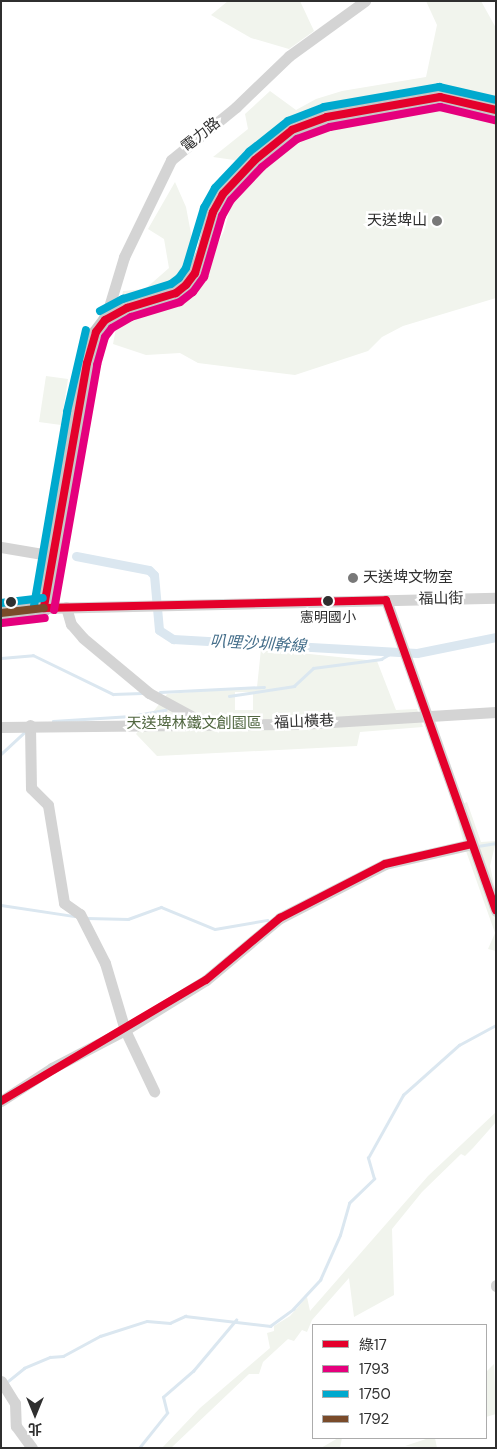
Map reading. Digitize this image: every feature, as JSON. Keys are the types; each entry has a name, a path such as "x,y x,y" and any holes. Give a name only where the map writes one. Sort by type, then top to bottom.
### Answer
{"main road":[{"path":"1,613 44,608 87,363 96,332 105,320 127,308 176,293 186,285 195,273 213,212 223,194 255,160 292,130 327,117 440,97 496,110"}],"street":[{"name":"電力路","path":"105,320 124,257 171,160 236,107 289,56 365,1"},
{"path":"1,547 54,556"},
{"name":"福山街","path":"44,608 496,598"},
{"path":"386,600 496,911"},
{"path":"66,607 71,624 83,638 150,693 205,724"},
{"path":"163,724 174,707"},
{"name":"福山橫巷","path":"1,726 299,724 496,712"},
{"path":"30,725 31,788 48,804 64,903 80,914 105,963 126,1030 154,1091"},
{"path":"1,1101 52,1068 126,1030 206,980 264,930 296,910 385,864 472,844"},
{"path":"1,1381 15,1403 16,1426 32,1448"}],"green space":[{"path":"228,1 300,1 314,31 289,49 251,38 211,15"},
{"path":"426,1 481,1 496,28 496,298 403,326 382,337 368,351 295,375 198,363 180,353 146,355 113,344 123,291 145,289 169,268 164,239 148,229 175,182 186,207 195,255 189,281 198,285 224,231 233,198 252,175 234,160 213,157 248,129 245,114 270,91 296,110 316,99 342,91 426,77 437,25"},
{"path":"46,376 68,379 61,425 39,422"},
{"name":"天送埤林鐵文創園區","path":"261,649 377,661 396,710 417,709 423,727 360,732 357,746 157,756 136,734 167,694 257,687","holes":["235,692 253,692 253,710 235,710"]},
{"path":"467,802 481,842 496,841 490,866 496,893 496,951 488,949 495,933 466,851 454,807"},
{"path":"496,1112 496,1122 473,1148 465,1156 461,1154 422,1192 392,1229 394,1295 354,1317 349,1278 312,1320 307,1332 302,1330 294,1341 288,1339 263,1362 259,1374 249,1374 171,1448 162,1448 200,1408 270,1348 267,1333 274,1331 274,1326 290,1316 307,1297 310,1311 428,1176"},
{"path":"494,1364 496,1414 487,1417 487,1371"},
{"path":"336,1439 342,1439 340,1448 321,1448"},
{"path":"426,1439 435,1439 437,1448 405,1446"}],"waterway":[{"name":"叭哩沙圳幹線","path":"76,556 149,570 154,575 159,630 173,639 417,653 496,637"},
{"path":"229,696 294,686 313,668 381,659 393,652"},
{"path":"1,658 33,655 113,694 142,693"},
{"path":"160,692 264,687"},
{"path":"53,721 131,716 165,710"},
{"path":"1,754 25,732"},
{"path":"478,846 496,843"},
{"path":"1,905 74,916"},
{"path":"87,918 128,919 161,907 215,929 267,920"},
{"path":"7,1382 24,1368 50,1357 63,1356 100,1336 147,1321 170,1323 185,1316 270,1326 293,1309 320,1280 340,1235 349,1203 374,1179 368,1158 403,1095 459,1045 496,1025"},
{"path":"139,1448 167,1413 163,1397 193,1371 236,1320"}],"transit line":[{"name":"1750","path":"100,311 123,299 171,284 179,278 186,268 204,208 215,188 249,152 288,121 324,107 439,87 496,100"},
{"name":"綠17","path":"496,110 440,97 327,117 292,130 255,160 223,194 213,212 195,273 186,285 176,293 127,308 105,320 96,332 87,363 44,608 386,600 496,910"},
{"name":"1793","path":"54,610 97,365 105,337 112,328 131,317 180,302 193,292 204,277 222,216 231,200 262,167 297,139 330,127 440,107 494,120"},
{"name":"1750","path":"34,606 67,412 86,330"},
{"name":"1750","path":"1,603 43,598"},
{"name":"1792","path":"1,613 44,608"},
{"name":"1793","path":"2,623 45,618"},
{"name":"綠17","path":"1,1101 206,980 280,918 385,864 472,844"}],"place":[{"name":"天送埤山","path":"437,221"},
{"name":"天送埤文物室","path":"353,578"},
{"name":"憲明國小","path":"328,601"}]}
